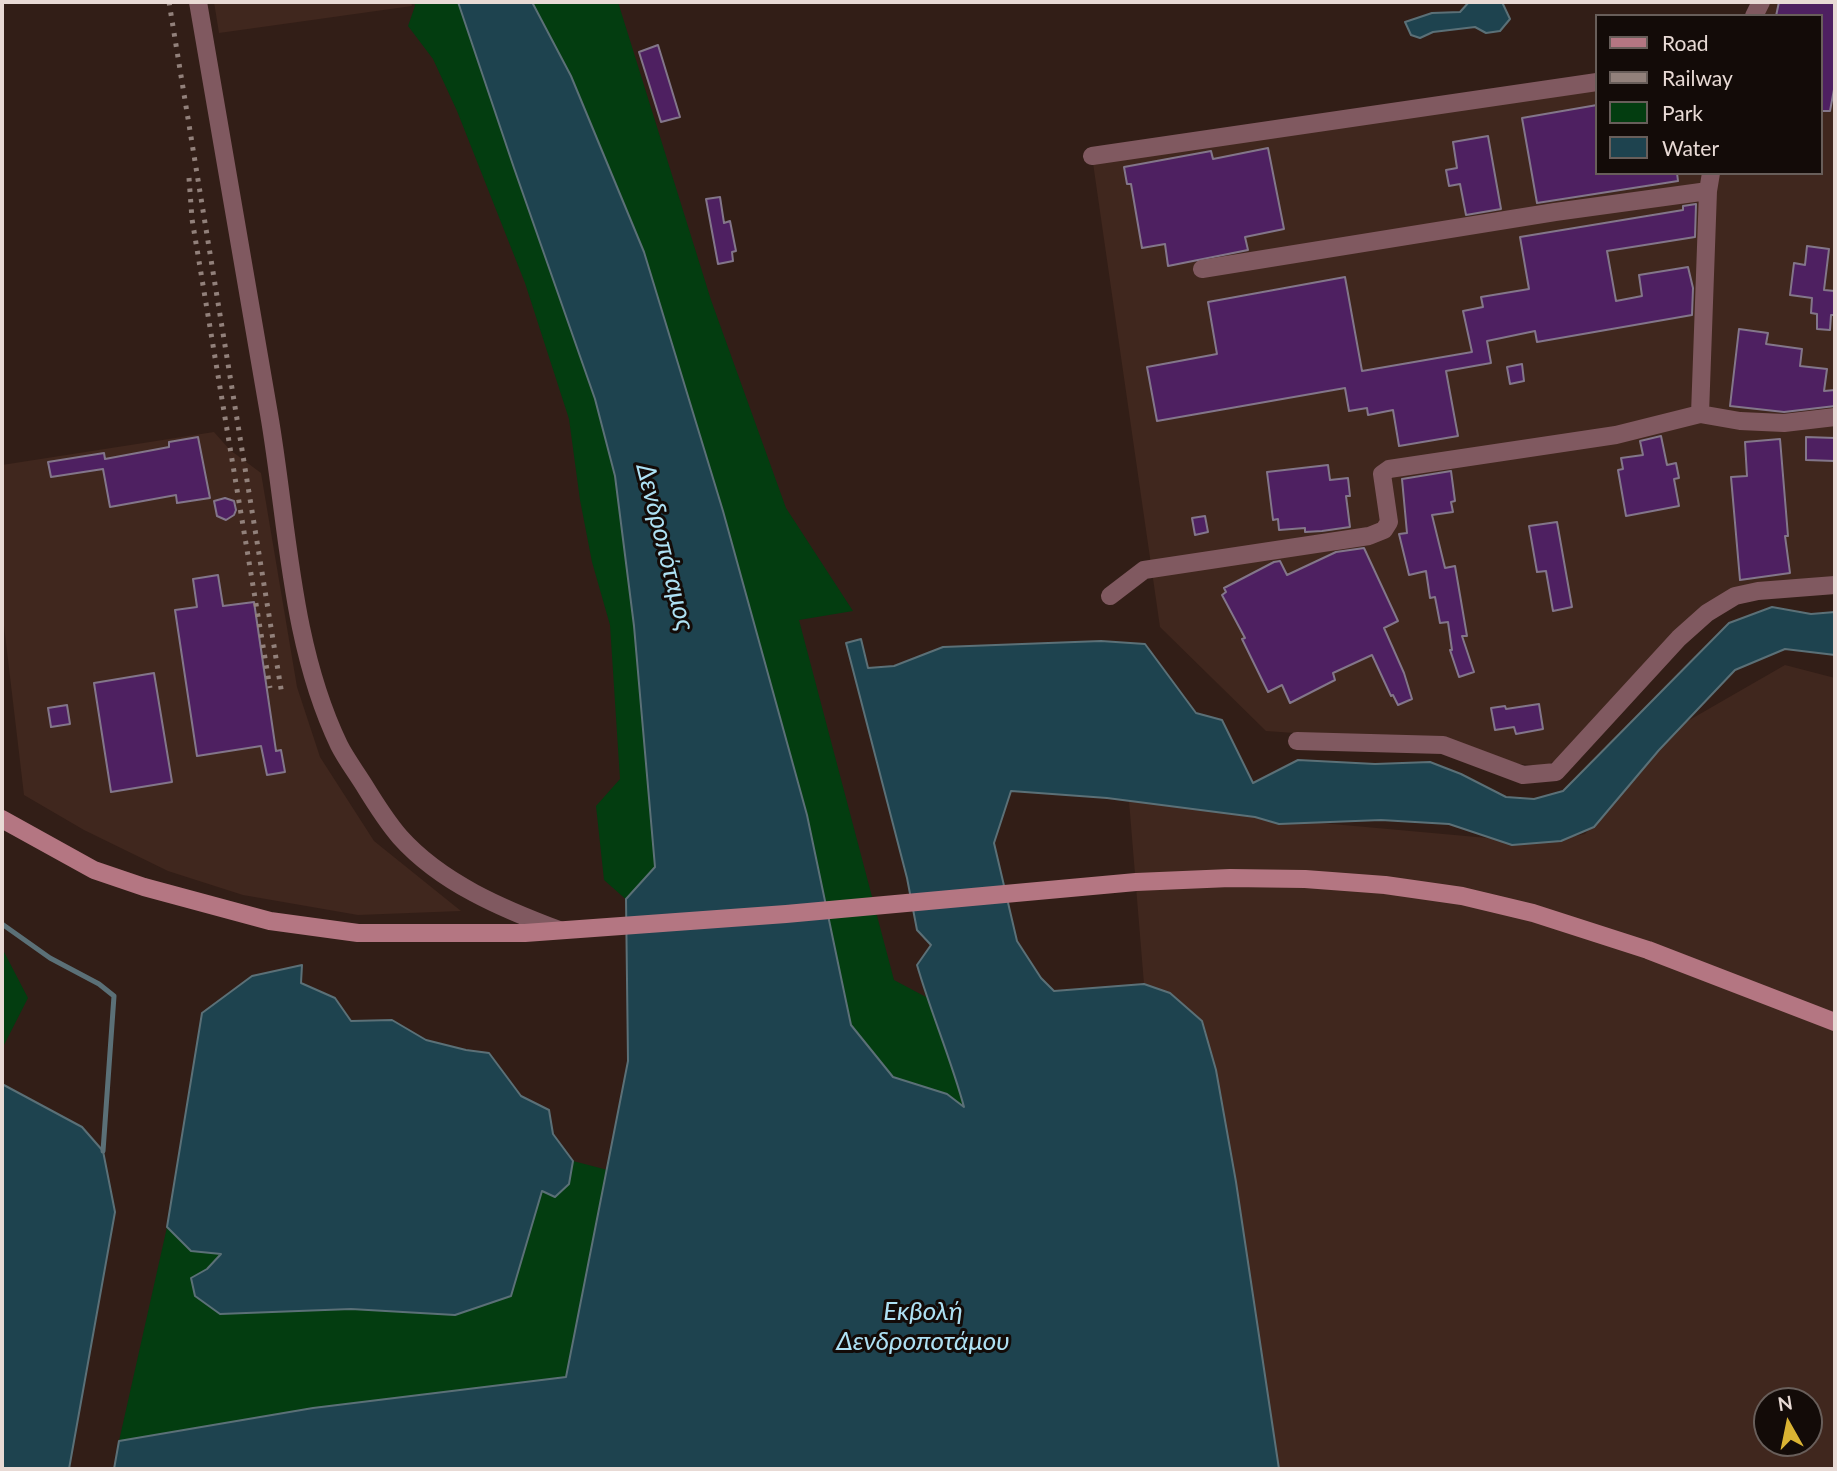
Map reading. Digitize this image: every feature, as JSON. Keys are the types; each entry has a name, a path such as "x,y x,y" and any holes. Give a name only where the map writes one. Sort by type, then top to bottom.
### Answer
{"street":[{"path":"198,2 277,459 297,607 311,671 340,747 401,838 434,867 475,894 559,930"},
{"path":"1091,156 1596,82"},
{"path":"1202,269 1555,212 1709,182 1700,414"},
{"path":"1110,596 1144,570 1356,538 1384,530 1390,522 1382,474 1389,469 1616,435 1700,414 1740,421 1784,423 1835,417"},
{"path":"1297,741 1443,745 1523,775 1556,772 1679,638 1707,613 1735,596 1758,591 1835,585"},
{"path":"2,819 94,870 144,887 270,921 358,933 462,934 559,930 786,914 1177,880 1304,879 1385,885 1462,896 1533,913 1648,950 1835,1022"}],"shaded area":[{"path":"214,2 411,2 412,6 219,33"},
{"path":"1763,2 1835,2 1835,584 1757,593 1694,622 1580,748 1545,766 1493,762 1379,739 1266,731 1160,627 1092,156 1596,82 1596,175 1823,175 1823,14 1756,14"},
{"path":"214,432 230,450 261,473 297,687 320,757 374,841 461,911 358,915 243,895 168,871 84,830 24,795 2,609 2,465"},
{"path":"1785,665 1835,678 1835,1469 1279,1469 1236,1182 1216,1070 1201,1021 1170,993 1144,984 1129,801 1255,817 1543,843 1585,834 1679,726"}],"green space":[{"path":"414,2 618,2 711,300 786,508 853,611 799,620 894,980 926,997 917,965 1017,941 1041,978 1054,991 1144,984 1170,993 1202,1021 566,1377 313,1408 119,1441 167,1227 202,1013 252,976 302,965 301,983 335,998 351,1021 392,1020 426,1040 489,1053 521,1096 549,1110 553,1134 573,1161 623,1174 641,1016 630,903 604,880 596,806 620,779 610,625 592,562 569,419 525,283 457,111 433,59 408,26"},
{"path":"2,948 28,998 2,1049"}],"water":[{"path":"458,2 532,2 571,76 644,252 723,511 807,815 851,1025 893,1077 947,1094 964,1107 917,965 931,945 917,930 907,878 846,643 861,639 868,668 894,666 943,647 1101,641 1145,644 1196,713 1222,720 1253,783 1298,760 1375,764 1430,762 1506,797 1534,799 1563,791 1729,623 1772,607 1811,614 1835,612 1835,655 1785,649 1735,670 1659,750 1594,827 1561,841 1512,845 1449,824 1381,820 1279,824 1255,817 1107,798 1011,791 994,843 1017,941 1041,978 1054,991 1144,984 1170,993 1202,1021 1216,1070 1236,1182 1279,1469 114,1469 119,1441 313,1408 566,1377 628,1061 626,899 655,867 634,626 615,476 595,399"},
{"path":"1469,2 1502,2 1510,19 1500,31 1486,33 1475,27 1433,32 1420,38 1411,35 1405,22 1432,13 1460,12"},
{"path":"302,965 301,983 335,998 351,1021 392,1020 426,1040 489,1053 521,1096 549,1110 553,1134 573,1161 569,1184 555,1197 542,1191 511,1296 455,1315 351,1309 220,1314 195,1296 191,1278 207,1269 221,1254 191,1251 167,1227 202,1013 252,976"},
{"path":"2,1084 82,1127 103,1151 115,1212 69,1469 2,1469"}],"building":[{"path":"1779,2 1835,2 1835,84 1830,111 1823,111 1823,14 1776,14"},
{"path":"658,45 680,117 661,122 639,52"},
{"path":"1596,105 1596,175 1677,175 1678,181 1537,203 1522,118"},
{"path":"1488,136 1501,209 1466,215 1460,184 1449,186 1446,170 1457,168 1453,142"},
{"path":"1268,148 1284,229 1245,237 1248,250 1168,266 1165,244 1142,248 1131,184 1127,184 1124,167 1211,151 1213,159"},
{"path":"720,197 724,223 730,221 736,251 732,252 733,261 718,264 706,199"},
{"path":"1696,204 1695,237 1607,251 1616,301 1642,296 1639,275 1688,267 1693,288 1692,315 1537,342 1535,331 1487,341 1491,363 1446,371 1458,436 1399,446 1393,410 1368,415 1367,408 1349,411 1345,388 1157,421 1147,367 1217,354 1208,302 1345,277 1362,371 1472,352 1463,311 1483,307 1481,297 1529,289 1520,237 1683,210 1683,206"},
{"path":"1807,246 1829,249 1824,290 1835,291 1835,315 1831,315 1830,330 1817,329 1817,314 1811,313 1812,298 1790,295 1794,263 1805,265"},
{"path":"1739,329 1768,333 1766,344 1802,349 1800,366 1827,369 1824,391 1835,390 1835,406 1784,412 1730,406"},
{"path":"1522,364 1524,381 1510,384 1507,367"},
{"path":"1661,436 1667,465 1676,463 1679,478 1674,479 1679,506 1626,516 1618,470 1623,469 1621,458 1643,455 1640,441"},
{"path":"198,437 210,498 177,503 176,495 110,507 103,469 51,477 48,462 104,453 105,459 169,447 169,442"},
{"path":"1806,437 1835,438 1835,461 1806,460"},
{"path":"1780,439 1788,536 1785,536 1790,573 1740,580 1731,477 1747,476 1745,442"},
{"path":"1328,465 1330,480 1348,478 1350,496 1346,496 1350,527 1305,532 1305,528 1279,530 1278,519 1273,520 1267,472"},
{"path":"1451,471 1455,501 1451,502 1453,512 1432,515 1445,568 1455,566 1467,636 1462,636 1474,672 1459,677 1450,650 1448,622 1440,623 1435,597 1430,598 1426,571 1409,575 1399,534 1407,533 1402,479"},
{"path":"225,498 234,501 236,510 234,515 226,520 217,516 214,501"},
{"path":"1205,516 1208,532 1195,535 1192,518"},
{"path":"1557,522 1572,607 1553,611 1546,571 1537,572 1529,526"},
{"path":"1364,548 1398,621 1384,628 1412,699 1398,705 1372,655 1333,673 1335,680 1290,703 1282,685 1268,692 1242,639 1245,638 1222,595 1226,592 1224,588 1274,562 1280,561 1287,575 1336,552"},
{"path":"218,575 223,606 254,602 276,751 281,750 285,772 267,775 261,746 197,756 175,610 197,607 193,579"},
{"path":"154,673 172,782 111,792 94,683"},
{"path":"1539,704 1543,729 1516,734 1514,727 1495,730 1491,708 1505,706 1506,709"},
{"path":"67,705 70,724 51,727 48,708"}],"waterway":[{"path":"2,924 50,958 99,984 114,996 103,1151"}],"railway":[{"path":"169,2 282,695"},
{"path":"189,178 192,219 270,688"}],"water label":[{"name":"Δενδροπόταμος","path":"665,547"},
{"name":"Εκβολή Δενδροποτάμου","path":"923,1327"}]}
